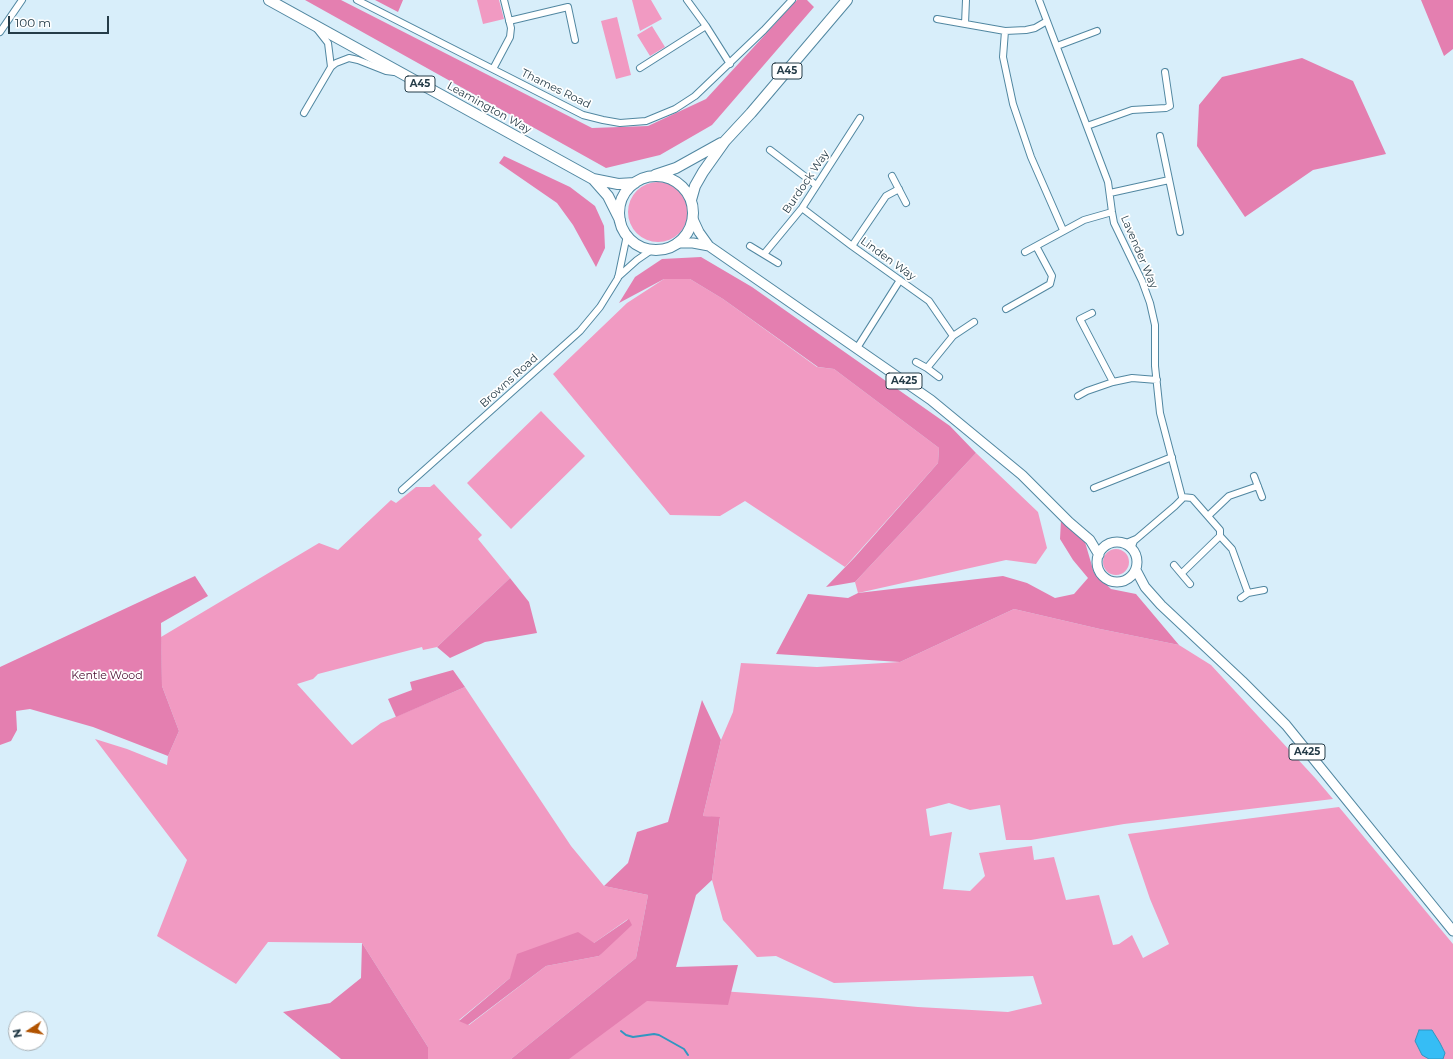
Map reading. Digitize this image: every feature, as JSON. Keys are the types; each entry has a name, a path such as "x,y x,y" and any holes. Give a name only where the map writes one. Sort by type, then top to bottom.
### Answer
{"highway":[{"name":"Leamington Way","path":"269,0 593,179 618,184 636,183"},
{"name":"A45","path":"691,200 702,172 725,141 751,113 847,0"},
{"name":"A45","path":"651,176 676,168 725,141"},
{"path":"651,176 663,177 673,180 686,190 691,200 693,219 688,232 677,243 660,250 648,249 636,244 627,235 620,220 620,208 623,198 628,190 636,183 651,176"},
{"name":"Leamington Way","path":"593,179 608,196 620,220"}],"main road":[{"path":"693,219 699,232 709,246"},
{"path":"677,243 693,243 709,246"},
{"name":"A425","path":"709,246 931,400 1022,475 1069,522 1090,540 1099,555"},
{"name":"A425","path":"1090,540 1107,545"},
{"path":"1115,542 1128,546 1136,556 1136,570 1127,580 1122,582 1113,582 1105,578 1098,568 1099,555 1107,545 1115,542"},
{"name":"A425","path":"1136,570 1145,587"},
{"name":"A425","path":"1127,580 1137,582 1145,587 1286,726 1453,931"}],"street":[{"path":"0,32 22,0"},
{"name":"Thames Road","path":"357,0 583,114 620,123 646,121 675,109 695,96 730,64 792,0"},
{"path":"493,69 510,37 511,28 504,0"},
{"path":"687,0 706,26 730,64"},
{"path":"965,24 966,0"},
{"name":"Lavender Way","path":"1039,0 1108,182 1114,223 1142,281 1150,303 1155,325 1160,414 1182,497"},
{"path":"509,21 568,7 575,40"},
{"path":"937,19 1005,31 1035,28 1047,21"},
{"path":"314,24 328,43 331,67"},
{"path":"640,68 706,26"},
{"path":"1005,31 1002,57 1013,104 1031,157 1063,230"},
{"path":"1057,46 1098,31"},
{"path":"304,113 331,67 336,63 349,58 386,71 404,75"},
{"path":"1087,126 1132,110 1166,108 1170,106 1165,72"},
{"name":"Burdock Way","path":"764,254 802,208 860,118"},
{"path":"1160,136 1180,232"},
{"path":"770,150 816,185"},
{"path":"892,176 906,203"},
{"path":"1110,192 1170,180"},
{"path":"852,246 886,196 899,189"},
{"name":"Linden Way","path":"802,208 929,301 953,336"},
{"path":"1025,252 1063,230 1084,220 1112,212"},
{"name":"Browns Road","path":"618,278 627,235"},
{"path":"750,246 778,263"},
{"path":"1006,309 1050,284 1052,276 1036,246"},
{"name":"Browns Road","path":"402,490 580,331 600,306 618,278 637,260 653,249"},
{"path":"857,348 900,280"},
{"path":"1092,312 1080,319 1113,382"},
{"path":"927,368 953,336 974,322"},
{"path":"916,362 939,377"},
{"path":"1078,396 1087,391 1113,382 1132,378 1157,380"},
{"path":"1094,488 1172,457"},
{"path":"1254,476 1262,497"},
{"path":"1102,485 1106,491"},
{"path":"1208,516 1230,496 1258,486"},
{"path":"1128,546 1175,506 1182,499 1182,497 1192,498 1220,530 1220,536 1232,549 1248,593"},
{"path":"1182,573 1220,536"},
{"path":"1174,565 1190,584"},
{"path":"1241,598 1248,593 1264,590"}],"shaded area":[{"path":"477,0 499,0 504,19 483,24"},
{"path":"632,0 651,0 662,19 640,31"},
{"path":"617,17 631,75 616,79 601,21"},
{"path":"652,26 665,47 650,56 637,35"},
{"path":"658,182 675,187 683,195 688,212 683,229 675,237 658,242 641,237 633,229 628,212 633,195 641,187"},
{"path":"664,279 690,279 723,299 817,367 834,369 939,448 938,463 845,567 745,501 720,516 670,515 553,374 627,303"},
{"path":"541,411 585,456 511,529 467,483"},
{"path":"976,453 1038,512 1047,548 1036,564 1006,560 858,593 855,582"},
{"path":"434,484 482,535 478,539 510,578 437,647 423,650 422,647 318,674 313,679 297,684 352,745 381,723 465,687 571,846 604,886 648,895 636,958 511,1059 428,1059 428,1047 362,943 268,942 236,984 157,936 187,860 95,739 127,749 167,765 168,756 179,731 162,686 161,637 319,543 338,550 391,500 396,503 416,487 430,487","holes":["628,919 599,956 546,966 469,1025 459,1020 510,978 594,943"]},
{"path":"1116,549 1125,553 1129,562 1125,571 1116,575 1107,571 1103,562 1107,553"},
{"path":"1014,609 1100,629 1179,645 1211,665 1333,799 1124,824 1031,840 1006,840 1000,805 970,810 949,803 926,809 930,836 952,832 943,889 970,891 985,876 979,853 1032,846 1034,860 1054,857 1066,900 1099,895 1113,945 1119,944 1132,935 1143,958 1169,944 1150,899 1128,834 1339,807 1453,944 1453,1059 535,1059 642,980 692,989 821,998 918,1007 1008,1012 1042,1004 1033,976 834,983 776,956 757,957 723,920 712,880 720,818 703,816 721,740 733,712 741,663 817,667 900,662"}],"green space":[{"path":"305,0 341,0 592,128 648,126 706,99 797,0 807,0 814,7 712,125 660,155 606,168"},
{"path":"375,0 403,0 398,12"},
{"path":"1421,0 1453,0 1453,49 1444,56"},
{"path":"1302,58 1353,81 1386,154 1313,170 1245,217 1197,146 1199,105 1222,77"},
{"path":"504,156 570,187 595,206 604,226 605,248 596,267 573,225 557,203 499,163"},
{"path":"701,257 752,287 950,426 976,453 855,582 826,587 855,557 938,463 939,448 834,369 818,367 723,299 690,279 664,279 619,303 635,277 662,259"},
{"path":"1061,520 1085,542 1094,573 1111,589 1136,594 1179,645 1100,629 1014,609 900,662 776,654 808,594 848,598 858,593 1003,576 1027,583 1055,598 1074,594 1088,578 1073,560 1060,539"},
{"name":"Kentle Wood","path":"195,576 208,596 161,623 162,686 179,731 168,756 93,727 30,709 16,711 17,730 11,741 0,745 0,667"},
{"path":"510,578 529,602 537,633 485,642 450,658 437,647"},
{"path":"453,670 465,687 396,717 388,699 412,690 410,682"},
{"path":"702,700 721,740 703,816 720,817 712,880 696,895 676,967 738,965 728,1005 647,1001 569,1059 511,1059 636,958 648,895 604,886 628,863 637,832 668,822"},
{"path":"629,919 632,925 599,956 546,966 468,1025 459,1021 510,978 517,954 578,932 594,943"},
{"path":"362,943 428,1047 428,1059 341,1059 283,1012 330,1003 361,978"}],"water":[{"path":"1419,1030 1432,1030 1445,1053 1443,1059 1429,1059 1422,1055 1415,1041"}],"waterway":[{"path":"621,1031 626,1035 633,1037 654,1034 659,1035 684,1049 688,1055"}]}
